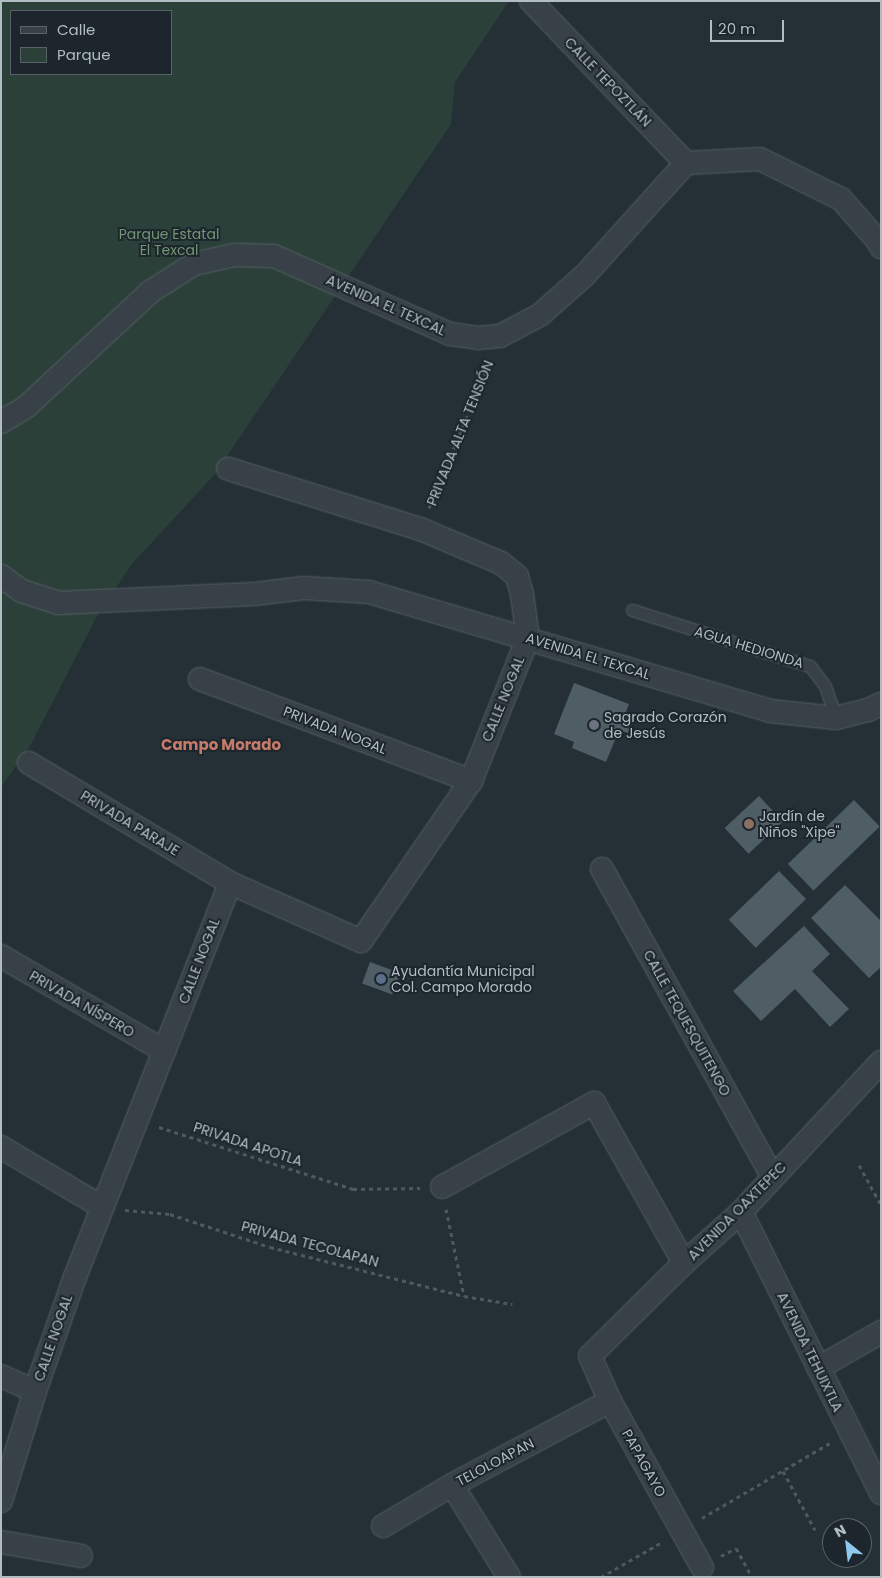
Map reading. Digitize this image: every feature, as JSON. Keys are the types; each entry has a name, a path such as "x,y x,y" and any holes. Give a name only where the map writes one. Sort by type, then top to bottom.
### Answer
{"street":[{"name":"CALLE TEPOZTLÁN","path":"531,1 686,163"},
{"path":"686,163 760,159 842,200 878,241 881,248"},
{"name":"AVENIDA EL TEXCAL","path":"1,422 26,407 150,292 194,264 234,255 274,256 450,334 478,338 500,336 540,314 584,276 686,163"},
{"path":"228,469 420,530 501,564 517,576 522,594 528,638"},
{"name":"AVENIDA EL TEXCAL","path":"1,576 22,591 58,603 256,594 304,588 369,592 502,633 528,638 770,712 836,718 868,710 881,704"},
{"name":"CALLE NOGAL","path":"1,1501 35,1391 102,1208 230,882 361,941 471,781 528,638"},
{"name":"PRIVADA NOGAL","path":"200,679 471,781"},
{"name":"PRIVADA PARAJE","path":"30,763 230,882"},
{"name":"CALLE TEQUESQUITENGO","path":"602,869 773,1177"},
{"name":"PRIVADA NÍSPERO","path":"1,956 164,1052"},
{"name":"AVENIDA OAXTEPEC","path":"590,1356 684,1263 741,1212 881,1062"},
{"path":"442,1187 594,1103 684,1263"},
{"path":"1,1147 102,1208"},
{"name":"AVENIDA TEHUIXTLA","path":"741,1212 881,1493"},
{"path":"818,1368 881,1332"},
{"name":"PAPAGAYO","path":"590,1356 610,1401 702,1567"},
{"path":"1,1376 35,1391"},
{"name":"TELOLOAPAN","path":"383,1526 452,1485 610,1401"},
{"path":"452,1485 509,1577"},
{"path":"1,1542 81,1556"}],"lane":[{"name":"AGUA HEDIONDA","path":"632,610 810,666 825,686 836,718"}],"path":[{"name":"PRIVADA ALTA TENSIÓN","path":"420,530 500,336"},
{"name":"PRIVADA APOTLA","path":"136,1120 353,1189 442,1187"},
{"path":"859,1165 881,1205"},
{"path":"442,1187 464,1296"},
{"name":"PRIVADA TECOLAPAN","path":"102,1208 170,1214 270,1246 464,1296 512,1304"},
{"path":"602,1577 850,1432"},
{"path":"783,1471 815,1530"},
{"path":"702,1567 736,1548 752,1577"}],"green space":[{"name":"Parque Estatal El Texcal","path":"1,1 509,1 455,82 451,124 215,474 132,564 96,618 30,746 1,787"}],"building":[{"name":"Sagrado Corazón de Jesús","path":"574,683 629,704 624,717 633,721 628,733 619,730 606,762 572,748 574,742 554,734"},
{"path":"759,796 783,822 748,854 725,828"},
{"path":"854,800 880,827 814,891 788,864"},
{"path":"779,871 806,899 756,948 729,920"},
{"path":"845,885 881,921 881,967 869,978 811,918"},
{"path":"804,926 830,954 812,971 849,1009 830,1027 795,989 761,1021 733,991"},
{"name":"Ayudantía Municipal Col. Campo Morado","path":"370,962 400,973 392,995 362,984"}],"place":[{"name":"Sagrado Corazón de Jesús","path":"594,725"},
{"name":"Jardín de Niños \"Xipe\"","path":"749,824"},
{"name":"Ayudantía Municipal Col. Campo Morado","path":"381,979"}],"district":[{"name":"Campo Morado","path":"221,745"}]}
